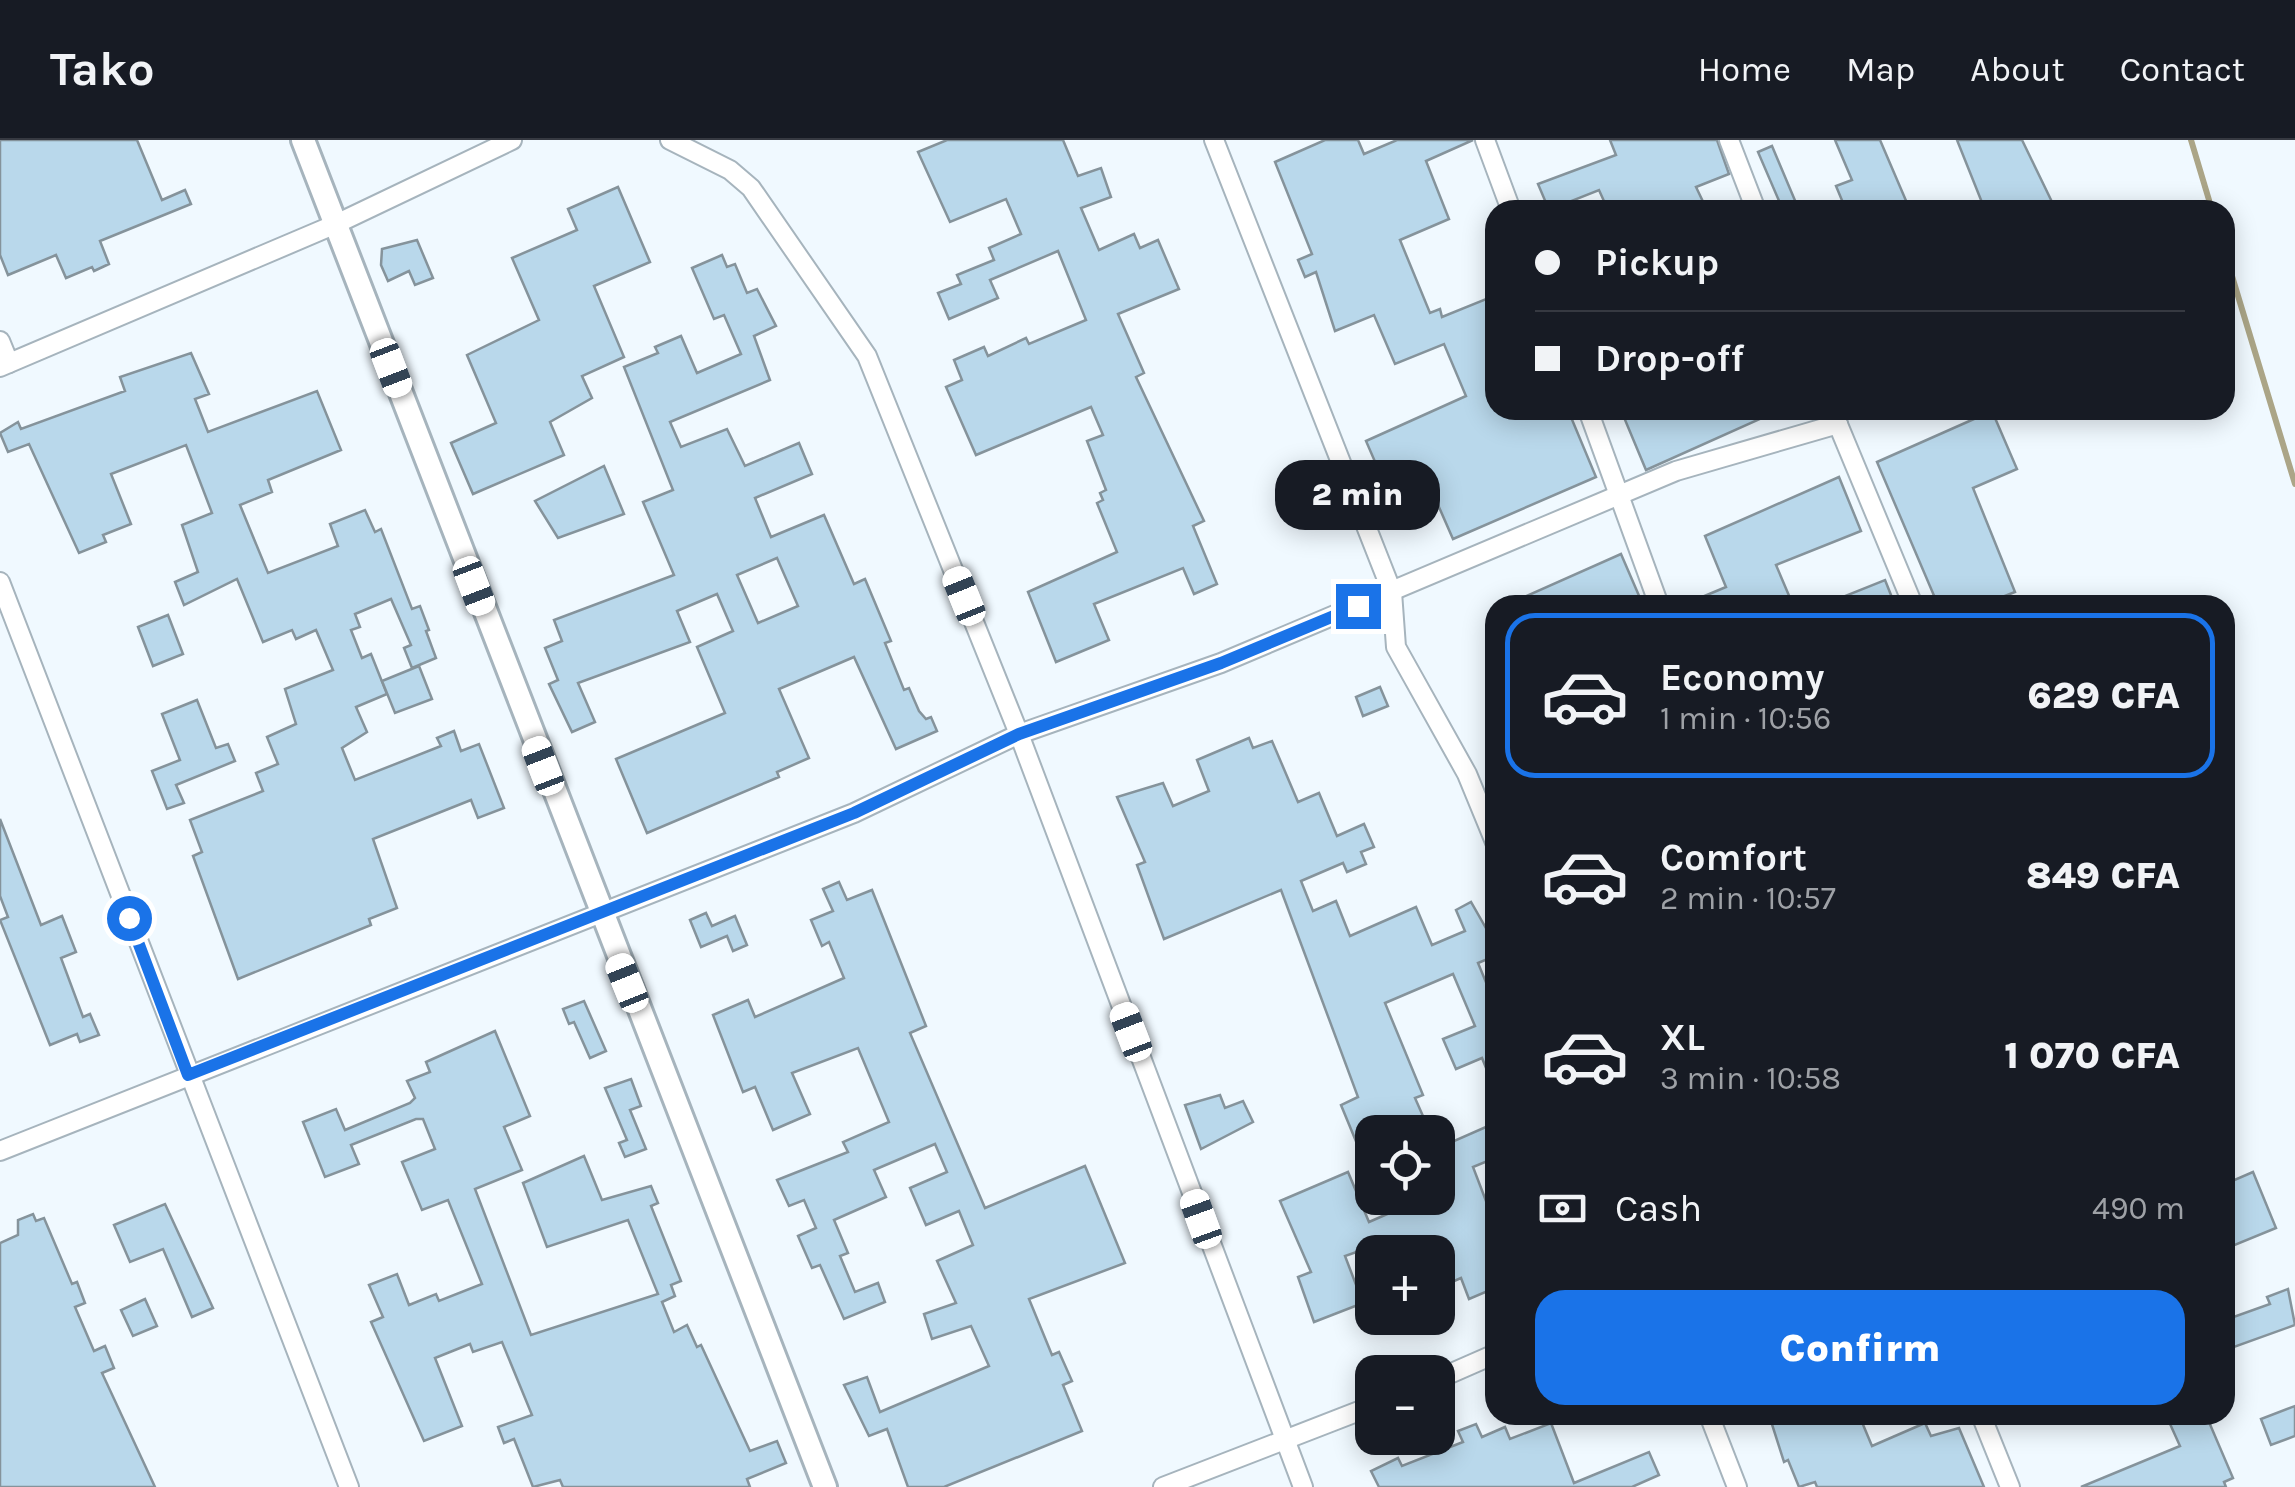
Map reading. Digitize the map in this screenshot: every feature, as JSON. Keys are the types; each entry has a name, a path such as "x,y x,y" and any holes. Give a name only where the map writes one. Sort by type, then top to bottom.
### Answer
{"street":[{"path":"303,140 825,1487"},
{"path":"0,341 4,365 336,224 512,140"},
{"path":"670,140 730,170 750,188 867,356 1019,734 1303,1487"},
{"path":"1214,140 1392,592 1396,648 1467,774 1485,818"},
{"path":"1485,140 1506,200"},
{"path":"1728,140 1752,200"},
{"path":"1591,420 1655,595"},
{"path":"0,1151 854,813 1019,734 1221,663 1676,471 1826,420"},
{"path":"1836,420 1909,595"},
{"path":"0,582 349,1487"},
{"path":"1455,1371 1485,1358"},
{"path":"1163,1487 1355,1413"},
{"path":"1713,1425 1737,1487"},
{"path":"1985,1425 2010,1487"}],"building":[{"path":"0,140 137,140 162,200 185,190 191,204 100,241 109,264 94,271 92,267 66,278 56,255 8,275 0,255"},
{"path":"947,140 1063,140 1078,176 1101,168 1111,197 1081,208 1099,250 1134,234 1140,248 1158,240 1179,289 1118,314 1144,373 1136,377 1204,521 1193,526 1217,584 1194,594 1183,568 1094,604 1109,640 1056,662 1028,592 1117,552 1097,503 1103,500 1100,493 1106,490 1087,441 1103,435 1091,407 976,455 946,387 962,380 954,360 984,347 988,356 1026,338 1029,344 1086,320 1058,251 990,280 998,298 949,319 938,293 961,284 957,275 994,260 989,248 1021,234 1006,199 950,222 918,152"},
{"path":"1325,140 1358,140 1364,154 1397,140 1473,140 1426,161 1449,219 1400,240 1430,313 1440,309 1442,317 1485,299 1485,420 1572,420 1596,477 1453,539 1428,482 1389,494 1366,441 1466,396 1444,344 1395,364 1374,315 1335,331 1316,272 1305,277 1298,260 1312,254 1275,162"},
{"path":"1610,140 1717,140 1729,174 1696,187 1702,200 1604,200 1599,190 1574,200 1545,200 1538,184 1616,155"},
{"path":"1835,140 1880,140 1906,200 1842,200 1836,186 1852,180"},
{"path":"1957,140 2022,140 2051,200 1981,200"},
{"path":"1772,146 1795,200 1779,200 1758,152"},
{"path":"618,187 650,262 594,286 624,357 582,376 592,398 550,422 564,455 473,494 451,443 496,423 467,355 539,320 512,258 577,230 568,209"},
{"path":"417,240 433,278 415,285 409,271 388,281 381,265 382,249"},
{"path":"722,255 727,267 735,264 747,293 757,289 776,326 754,336 770,380 670,422 681,447 727,429 745,466 799,443 812,474 755,498 771,537 824,515 854,584 865,579 891,641 885,643 904,690 909,688 919,711 926,719 931,717 937,731 896,749 854,657 779,689 809,758 777,772 779,777 647,833 616,759 725,713 697,647 733,631 717,594 677,611 690,642 578,683 595,722 572,732 549,684 558,680 545,648 562,641 554,620 674,575 643,502 673,490 624,367 658,353 655,347 681,336 697,373 741,354 724,315 714,319 692,268","holes":["777,558 798,606 758,623 737,575"]},
{"path":"191,353 209,394 195,399 208,432 317,391 341,450 268,480 272,492 240,505 268,573 338,546 330,524 365,510 375,532 381,529 412,609 420,606 436,658 412,668 404,648 411,645 391,599 355,614 360,627 351,630 362,658 371,654 387,694 356,707 367,732 342,748 355,780 441,746 437,738 454,731 461,751 479,744 504,808 478,818 471,800 373,839 397,908 369,919 371,925 238,979 193,856 202,852 190,820 263,791 256,773 278,764 267,737 296,724 285,689 333,670 316,630 296,639 292,630 263,642 237,579 184,605 175,582 198,572 182,525 212,513 186,445 111,474 131,524 103,535 106,542 79,553 29,444 8,452 0,433 18,422 21,429 125,391 120,377"},
{"path":"1625,420 1758,420 1646,470"},
{"path":"1972,420 1996,420 2017,469 1973,488 2015,592 1934,595 1877,462"},
{"path":"604,466 624,514 558,538 535,501"},
{"path":"1839,477 1861,531 1776,565 1789,595 1707,595 1726,587 1705,536"},
{"path":"1621,554 1639,595 1529,595"},
{"path":"1885,580 1891,595 1848,595"},
{"path":"168,615 183,654 153,666 138,627"},
{"path":"419,666 432,699 395,713 382,681"},
{"path":"1380,687 1388,706 1363,716 1356,697"},
{"path":"197,700 216,748 228,744 235,761 176,785 184,803 167,809 152,771 180,760 162,714"},
{"path":"1249,738 1253,748 1272,741 1298,802 1319,793 1337,836 1364,824 1374,847 1361,852 1366,864 1347,872 1343,863 1301,881 1313,911 1336,901 1350,936 1416,907 1432,945 1465,931 1456,910 1471,902 1485,926 1485,960 1478,963 1485,980 1485,1065 1482,1058 1456,1069 1443,1039 1475,1026 1453,974 1385,1003 1423,1095 1415,1098 1422,1115 1355,1115 1355,1139 1341,1105 1358,1097 1281,890 1164,939 1137,865 1145,862 1117,797 1163,783 1173,806 1209,791 1197,760"},
{"path":"0,819 41,925 62,916 76,952 61,958 83,1017 90,1014 99,1035 80,1042 77,1034 50,1045 0,920 8,917 0,896"},
{"path":"839,882 847,900 872,890 926,1026 910,1033 985,1208 1085,1166 1125,1263 1029,1299 1052,1355 1059,1352 1072,1381 1063,1385 1082,1431 944,1487 908,1487 887,1429 869,1436 844,1385 867,1377 880,1412 989,1366 971,1326 932,1339 924,1314 956,1303 937,1261 973,1245 959,1211 926,1225 910,1188 947,1172 935,1144 874,1170 886,1197 834,1220 848,1253 840,1256 855,1292 878,1283 885,1302 844,1319 820,1265 812,1268 798,1236 816,1228 804,1200 789,1206 777,1180 848,1152 843,1142 889,1122 858,1048 792,1073 810,1114 773,1130 755,1087 743,1092 713,1015 748,1000 755,1017 844,978 829,942 822,946 811,920 833,911 823,889"},
{"path":"706,913 712,926 735,916 747,945 733,951 727,936 701,947 690,920"},
{"path":"584,1001 606,1051 590,1058 574,1022 569,1024 563,1009"},
{"path":"495,1031 530,1116 504,1127 522,1170 475,1189 531,1335 658,1294 628,1220 547,1247 523,1183 584,1156 602,1200 651,1186 658,1203 651,1206 681,1281 671,1285 675,1296 662,1302 674,1332 687,1325 697,1347 701,1345 750,1451 777,1441 786,1463 747,1479 750,1487 563,1487 560,1480 533,1487 514,1439 504,1443 498,1427 532,1415 502,1342 473,1352 470,1344 435,1358 462,1426 424,1441 371,1322 383,1317 369,1285 397,1274 409,1305 436,1294 439,1301 482,1284 448,1200 422,1210 402,1162 435,1149 423,1119 416,1119 351,1145 359,1164 325,1177 303,1122 336,1109 345,1130 410,1103 415,1098 407,1081 430,1072 426,1062"},
{"path":"631,1079 641,1106 630,1110 646,1149 625,1157 619,1143 627,1140 605,1088"},
{"path":"1220,1095 1225,1108 1243,1101 1253,1122 1201,1149 1185,1105"},
{"path":"1485,1127 1485,1162 1473,1167 1485,1198 1485,1292 1469,1299 1461,1278 1455,1281 1455,1235 1355,1235 1355,1252 1345,1256 1355,1282 1355,1306 1314,1322 1298,1277 1311,1272 1280,1201 1348,1172 1355,1189 1355,1215 1366,1215 1369,1222 1385,1215 1455,1215 1455,1141"},
{"path":"2253,1172 2276,1228 2235,1245 2235,1180"},
{"path":"165,1204 213,1308 192,1317 163,1249 130,1262 114,1225"},
{"path":"33,1214 36,1221 44,1218 72,1284 77,1282 85,1303 75,1307 94,1351 105,1346 114,1368 102,1373 155,1487 0,1487 0,1243 18,1235 18,1220"},
{"path":"2288,1289 2295,1325 2235,1347 2235,1316 2270,1304 2267,1297"},
{"path":"145,1299 157,1326 133,1336 121,1310"},
{"path":"2295,1406 2295,1436 2271,1445 2261,1419"},
{"path":"1476,1424 1482,1437 1505,1427 1510,1439 1552,1425 1574,1483 1649,1452 1659,1475 1632,1487 1379,1487 1371,1471 1398,1458 1402,1466 1430,1455 1455,1455 1455,1445 1463,1442 1458,1431"},
{"path":"1772,1425 1863,1425 1872,1446 1920,1425 1926,1425 1931,1436 1959,1428 1984,1487 1817,1487 1815,1482 1799,1487 1788,1460 1784,1462"},
{"path":"2171,1425 2210,1425 2233,1478 2224,1482 2226,1487 2081,1487 2180,1446"}],"waterway":[{"path":"2191,140 2209,200"},
{"path":"2235,286 2295,484"}],"route":[{"path":"129,918 188,1075 854,813 1019,734 1221,663 1358,606"}]}
